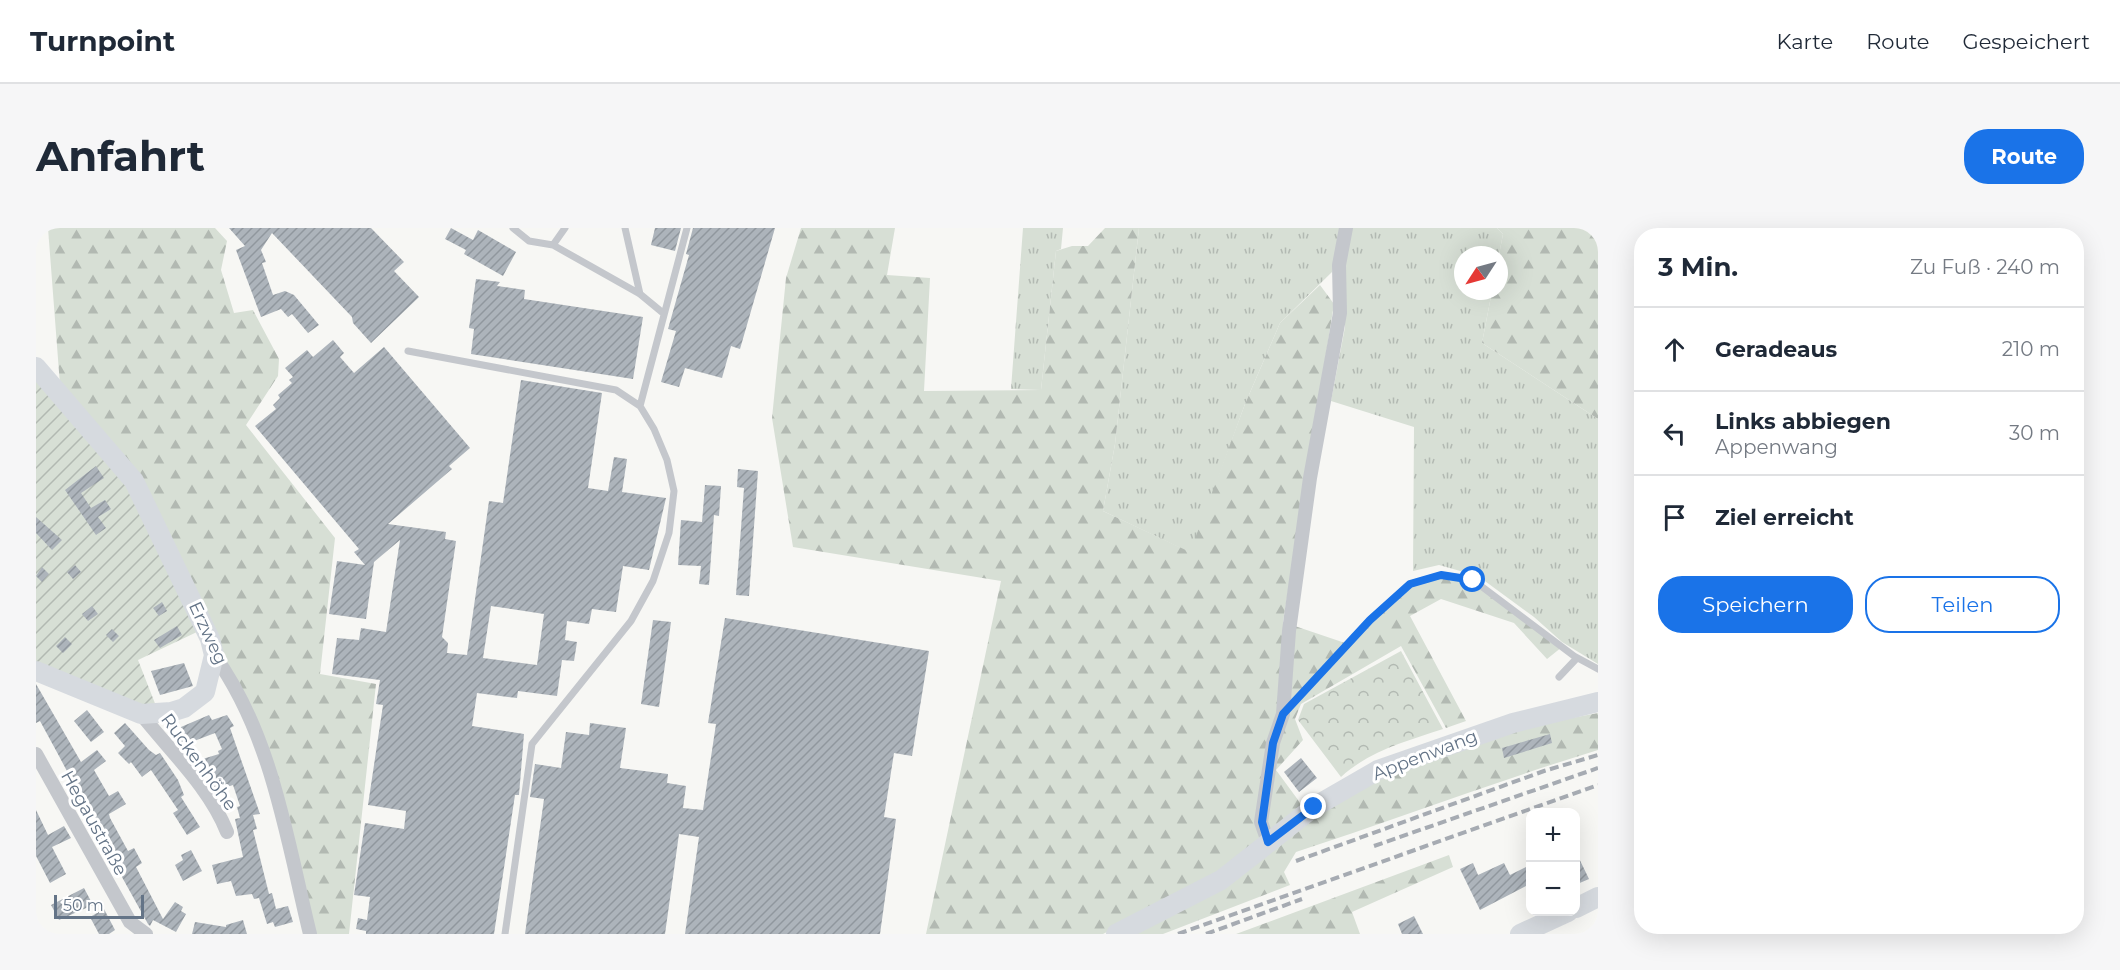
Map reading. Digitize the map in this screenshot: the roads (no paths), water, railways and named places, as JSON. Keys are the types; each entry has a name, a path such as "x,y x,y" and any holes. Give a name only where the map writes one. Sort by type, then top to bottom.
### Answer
{"street":[{"path":"1268,842 1262,822 1273,743 1283,714 1289,631 1310,478 1340,313 1339,265 1346,228"},
{"name":"Erzweg","path":"36,367 134,481 210,639 214,655 229,675 266,761 310,934"},
{"path":"36,671 141,714 171,712 184,708 205,692 214,655"},
{"name":"Appenwang","path":"1116,934 1221,880 1314,807 1378,770 1513,723 1598,702"},
{"name":"Ruckenhöhe","path":"141,714 198,784 227,832"},
{"name":"Hegaustraße","path":"36,754 130,922 146,934"},
{"path":"1520,934 1559,916"}],"lane":[{"path":"513,228 529,241 553,245 640,294 663,313"},
{"path":"553,245 565,228"},
{"path":"625,228 640,294"},
{"path":"640,406 687,228"},
{"path":"408,351 616,390 640,406 654,429 667,460 674,491 669,533 653,581 631,621 532,744 506,934"},
{"path":"1283,714 1370,620 1410,584 1441,575 1473,580 1578,658 1598,669"},
{"path":"1559,677 1578,658"}],"railway":[{"path":"1296,861 1544,771 1598,755"},
{"path":"1374,846 1598,768"},
{"path":"1178,934 1598,785"},
{"path":"1206,934 1302,899"}]}
